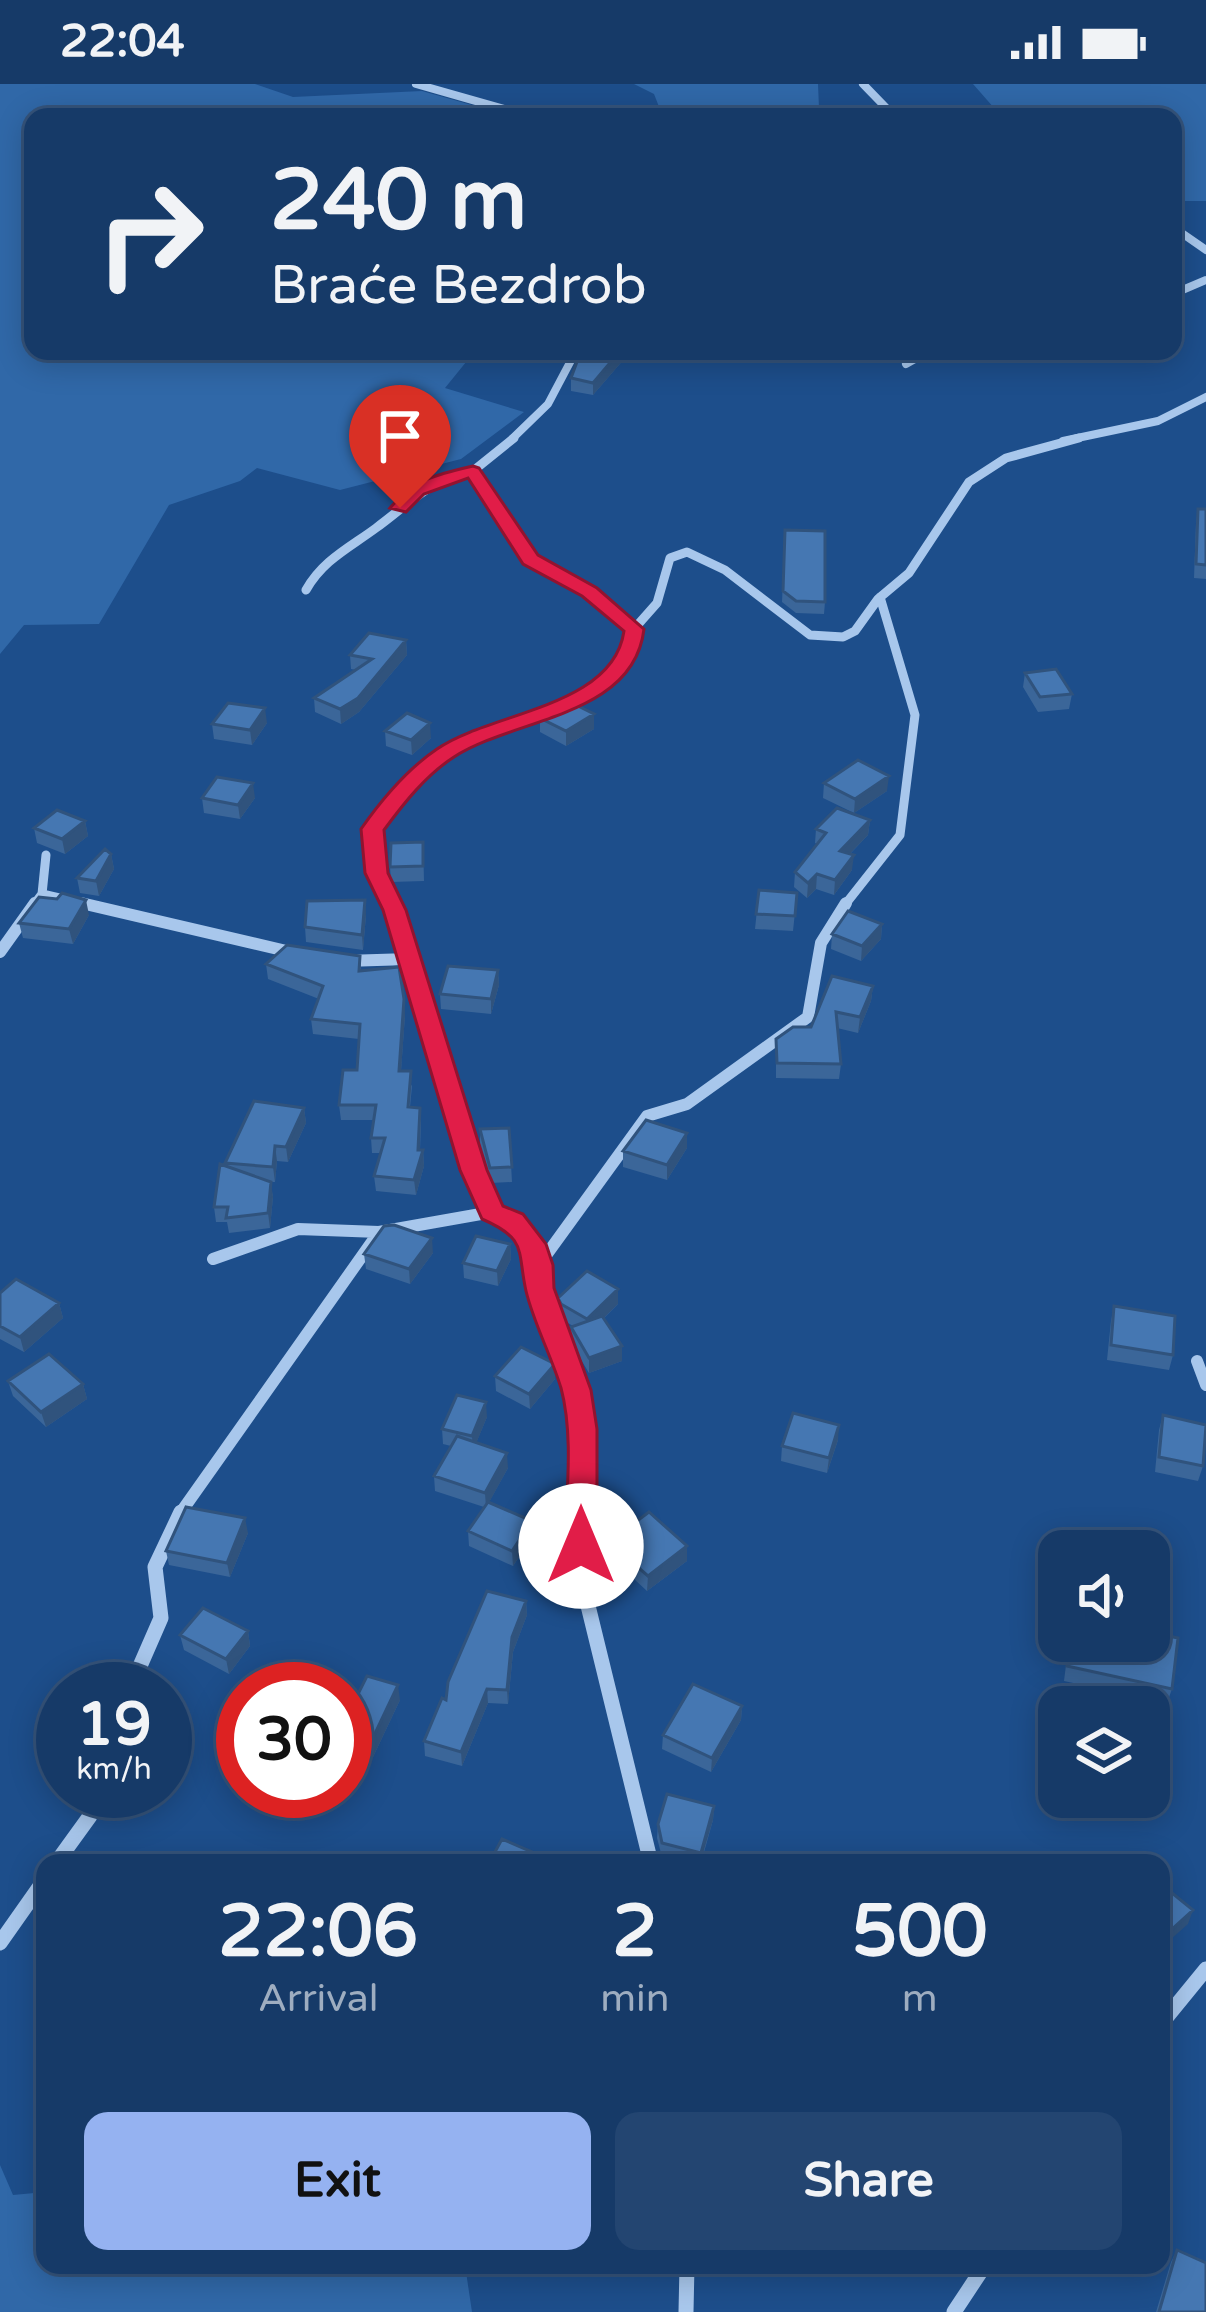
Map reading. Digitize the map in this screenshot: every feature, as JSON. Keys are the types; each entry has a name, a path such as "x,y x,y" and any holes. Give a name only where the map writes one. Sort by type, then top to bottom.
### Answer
{"street":[{"path":"416,84 500,108"},
{"path":"863,84 886,108"},
{"path":"305,590 314,572 332,555 375,528 417,490 435,480 473,472 536,420 568,381 574,360"},
{"path":"906,364 913,360"},
{"path":"492,1212 473,1170 372,853 372,829 382,813 447,752 581,697 609,679 632,648 634,629 656,609 665,592 670,558 682,551 712,557 773,614 822,638 854,633 880,596 908,574 932,528 982,470 1035,446 1189,410 1206,397"},
{"path":"473,472 530,560 590,592 634,629"},
{"path":"539,1265 647,1116 687,1103 808,1018 821,943 900,835 915,715 880,596"},
{"path":"0,952 42,894 46,855"},
{"path":"42,894 342,962 409,958"},
{"path":"213,1259 298,1229 379,1232 492,1212 513,1221 532,1244 539,1265 539,1288 576,1390 582,1429 581,1577 649,1854"},
{"path":"142,1662 161,1618 154,1568 173,1524 379,1232"},
{"path":"1197,1361 1206,1384"},
{"path":"63,1854 89,1818"},
{"path":"0,1943 36,1892"},
{"path":"1170,2013 1206,1969"},
{"path":"686,2312 687,2274"},
{"path":"954,2312 979,2274"}],"shaded area":[{"path":"0,84 255,84 293,97 422,91 482,108 24,108 24,360 468,360 445,388 524,412 461,459 340,490 257,468 240,481 169,505 99,624 24,625 0,654"},
{"path":"634,84 818,84 819,108 659,108 654,94"},
{"path":"973,84 1206,84 1206,201 1182,201 1182,108 994,108"},
{"path":"0,2165 13,2195 36,2193 36,2274 466,2274 472,2312 0,2312"}],"building":[{"path":"578,360 612,360 593,383 571,378"},
{"path":"1198,509 1206,509 1206,565 1196,564"},
{"path":"785,530 825,531 825,602 796,601 783,591"},
{"path":"369,633 406,640 358,698 340,709 314,698 372,659 350,655"},
{"path":"1056,669 1072,694 1040,697 1025,673"},
{"path":"568,701 594,714 566,731 540,718"},
{"path":"228,703 265,708 250,730 212,724"},
{"path":"407,713 430,723 411,740 385,731"},
{"path":"858,760 889,776 855,799 824,783"},
{"path":"217,777 253,783 238,805 202,798"},
{"path":"837,808 870,820 840,851 854,855 835,880 817,874 808,883 795,872 826,833 816,829"},
{"path":"57,810 85,821 62,839 34,828"},
{"path":"423,842 423,866 390,867 391,843"},
{"path":"105,849 111,854 96,881 77,878"},
{"path":"759,890 797,893 795,916 756,914"},
{"path":"62,893 86,900 69,929 19,923 39,897 57,899"},
{"path":"365,900 362,935 305,927 307,901"},
{"path":"848,911 882,924 862,946 832,934"},
{"path":"287,945 360,956 359,971 399,967 404,999 399,1071 411,1071 408,1107 420,1108 418,1150 423,1150 414,1180 374,1176 385,1138 371,1138 376,1105 339,1105 343,1070 357,1070 360,1024 311,1019 323,986 266,964"},
{"path":"448,966 498,970 491,999 440,994"},
{"path":"832,976 873,986 860,1017 836,1012 841,1064 777,1063 776,1039 793,1027 811,1027"},
{"path":"254,1101 304,1108 286,1147 275,1146 273,1167 225,1163"},
{"path":"646,1120 687,1133 667,1165 623,1151"},
{"path":"509,1128 512,1167 490,1168 480,1129"},
{"path":"220,1164 271,1182 268,1213 226,1218 228,1207 214,1207"},
{"path":"384,1226 432,1238 409,1269 364,1254"},
{"path":"476,1236 510,1244 497,1271 463,1263"},
{"path":"587,1271 618,1289 587,1319 558,1298"},
{"path":"16,1279 59,1303 20,1337 0,1326 0,1293"},
{"path":"1114,1306 1175,1316 1173,1355 1111,1345"},
{"path":"602,1316 622,1346 589,1358 571,1327"},
{"path":"521,1347 555,1364 529,1394 495,1376"},
{"path":"49,1354 83,1384 41,1412 8,1381"},
{"path":"457,1395 486,1402 472,1436 442,1429"},
{"path":"793,1413 839,1425 829,1458 782,1446"},
{"path":"1163,1415 1206,1425 1203,1466 1159,1457"},
{"path":"457,1436 507,1453 485,1493 434,1476"},
{"path":"488,1502 532,1521 512,1551 468,1531"},
{"path":"186,1507 245,1518 227,1563 166,1551"},
{"path":"649,1512 687,1546 648,1576 609,1542"},
{"path":"487,1591 526,1601 512,1637 507,1690 487,1689 461,1752 424,1741 442,1698 446,1700 448,1682"},
{"path":"203,1608 248,1631 226,1659 180,1635"},
{"path":"1170,1636 1178,1638 1172,1689 1067,1666 1067,1662 1170,1662"},
{"path":"372,1677 398,1685 372,1740"},
{"path":"693,1684 742,1706 712,1758 663,1735"},
{"path":"667,1794 714,1806 701,1853 662,1843 658,1824"},
{"path":"502,1839 537,1854 494,1854"},
{"path":"1170,1891 1193,1910 1170,1931"},
{"path":"1177,2250 1206,2263 1206,2312 1159,2312"}],"route":[{"path":"400,508 435,480 473,472 530,560 590,592 634,629 632,648 609,679 581,697 447,752 400,792 372,829 376,873 394,910 473,1170 492,1212 513,1221 532,1244 539,1265 539,1288 576,1390 582,1429 581,1546"}]}
